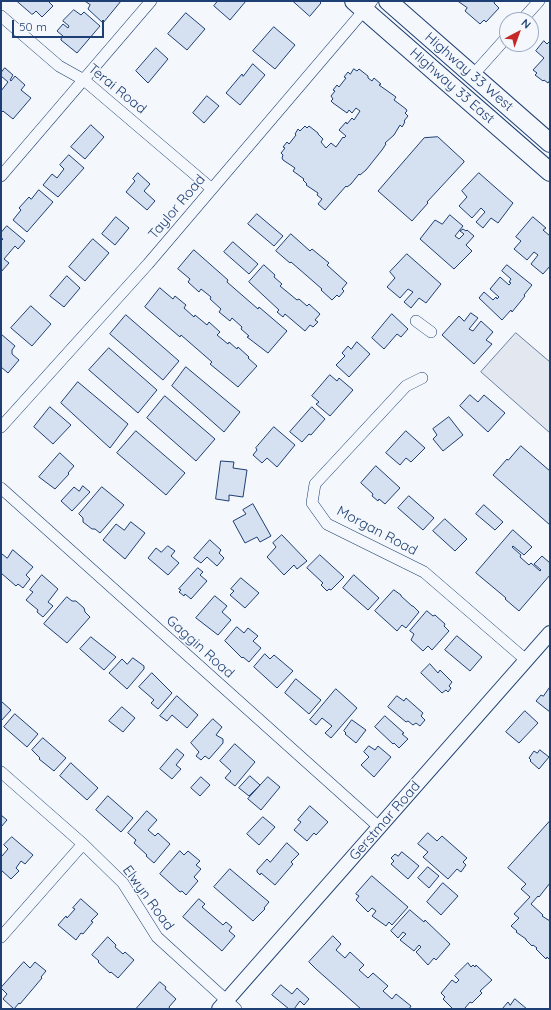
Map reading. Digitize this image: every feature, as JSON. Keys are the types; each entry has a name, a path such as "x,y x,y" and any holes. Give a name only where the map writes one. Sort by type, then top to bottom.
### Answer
{"main road":[{"name":"Highway 33 West","path":"388,1 550,143"},
{"name":"Highway 33 East","path":"363,4 550,172"}],"street":[{"path":"1,176 151,1"},
{"path":"529,12 539,1"},
{"name":"Taylor Road","path":"1,428 148,264 212,189 363,4"},
{"name":"Terai Road","path":"1,16 59,66 84,80 212,189"},
{"path":"473,75 499,46"},
{"path":"416,321 431,332"},
{"name":"Morgan Road","path":"422,378 406,386 315,484 312,503 327,524 424,572 526,660"},
{"name":"Gaggin Road","path":"1,488 379,827"},
{"name":"Gerstmar Road","path":"227,1006 379,827 550,633"},
{"name":"Elwyn Road","path":"1,772 83,844 122,883 157,937 227,1006"},
{"path":"1,937 83,844"}],"shaded area":[{"path":"516,333 550,362 550,433 481,372"}],"building":[{"path":"17,1 48,1 53,6 42,17 36,11 32,14"},
{"path":"85,1 121,1 103,23 88,9 90,5"},
{"path":"218,1 246,1 230,20 214,6"},
{"path":"293,1 319,1 321,3 310,16"},
{"path":"458,1 495,1 494,3 499,8 486,22 484,20 480,24 465,11 467,8"},
{"path":"74,10 81,15 84,12 100,26 77,53 61,40 63,36 57,31 63,24 68,28 69,26 63,21"},
{"path":"186,13 205,29 187,50 168,34"},
{"path":"274,27 295,45 275,69 253,51"},
{"path":"544,41 547,44 550,41 550,80 548,83 535,75 537,73 533,70 544,58 537,52 539,52 539,47"},
{"path":"156,48 168,59 148,83 136,71"},
{"path":"253,64 265,75 240,105 226,93 242,74 243,76"},
{"path":"5,68 13,75 10,80 11,81 15,76 25,85 21,90 31,98 13,119 3,111 1,113 1,91 8,82 1,76 1,73"},
{"path":"354,69 357,71 359,69 372,81 374,78 381,84 379,85 396,97 394,100 406,109 407,111 405,113 408,116 402,127 400,125 394,135 385,143 386,144 382,150 366,170 360,175 359,174 351,184 347,187 346,186 325,210 318,204 322,199 317,195 318,193 306,185 307,184 303,180 304,179 293,171 295,168 283,160 283,155 281,153 287,142 289,144 296,135 295,134 298,129 300,131 305,126 307,128 309,126 318,133 323,139 321,142 326,148 331,143 336,147 343,137 344,138 346,136 339,130 352,118 354,120 360,111 356,108 352,113 349,110 347,113 331,101 333,99 331,96 337,85 339,87 346,78 344,77 348,72 350,74"},
{"path":"207,96 219,106 204,123 193,113"},
{"path":"91,125 104,137 85,159 71,147"},
{"path":"438,137 464,162 427,202 428,203 412,221 378,191 424,138"},
{"path":"69,155 84,168 58,197 43,185 52,174 57,178 64,169 60,165"},
{"path":"138,173 150,184 144,191 155,201 147,210 126,192 135,181 133,179"},
{"path":"479,173 513,203 498,223 491,218 483,228 476,222 485,212 481,208 472,218 459,206 467,197 462,191"},
{"path":"39,190 53,202 27,232 13,220 21,210 19,208 29,197 31,199"},
{"path":"257,214 283,236 274,246 248,224"},
{"path":"450,215 463,226 455,236 459,239 464,234 460,231 463,229 466,231 467,230 474,236 466,245 472,251 454,269 420,239 435,220 442,224"},
{"path":"116,217 129,228 115,245 102,234"},
{"path":"533,217 546,228 543,230 550,236 550,266 543,274 531,264 538,255 534,252 527,260 514,249 521,241 516,237"},
{"path":"7,226 25,241 18,249 15,246 4,259 9,263 1,272 1,241 3,239 1,238 1,233"},
{"path":"291,234 310,251 312,249 329,263 327,265 347,283 342,289 344,291 339,297 337,295 332,300 321,290 322,289 276,251"},
{"path":"93,239 109,253 85,281 69,267"},
{"path":"233,242 258,264 249,274 224,252"},
{"path":"194,250 258,309 259,307 287,331 268,353 247,337 249,336 241,329 242,327 232,318 230,321 219,312 221,309 210,299 211,297 201,289 199,292 188,282 190,279 178,269"},
{"path":"407,254 441,284 426,303 419,298 411,308 404,302 413,292 408,289 400,298 387,287 395,278 390,272"},
{"path":"264,265 282,284 280,286 297,300 299,299 307,306 309,304 320,314 315,320 318,322 313,327 310,325 305,331 285,314 283,317 277,312 279,310 249,282"},
{"path":"507,265 532,285 512,312 511,310 502,320 479,298 484,292 493,300 496,297 497,299 499,297 490,289 500,277 509,285 511,283 509,282 511,279 502,271"},
{"path":"67,276 80,288 64,307 50,296"},
{"path":"160,288 173,299 175,296 186,305 184,308 194,317 195,315 207,325 209,322 220,332 217,335 228,344 229,342 237,349 238,347 257,366 238,387 210,364 212,362 181,335 180,337 145,307"},
{"path":"31,306 51,324 32,346 11,328"},
{"path":"471,313 478,318 469,329 473,331 481,321 493,332 486,340 492,344 474,364 442,335 459,316 464,321"},
{"path":"392,314 408,329 401,337 397,334 384,349 372,338"},
{"path":"126,315 179,361 163,380 110,334"},
{"path":"1,334 15,346 12,350 12,354 19,360 8,373 1,367"},
{"path":"357,342 370,354 349,377 336,365 345,356 342,353 348,346 351,349"},
{"path":"109,348 157,390 138,413 89,370"},
{"path":"186,367 240,412 224,432 172,386"},
{"path":"330,375 337,381 339,378 353,390 330,416 316,404 319,402 312,396"},
{"path":"78,382 128,424 110,448 61,403"},
{"path":"470,395 478,402 484,395 505,413 488,432 460,406"},
{"path":"165,396 215,439 196,461 147,418"},
{"path":"50,407 71,425 53,444 34,427"},
{"path":"312,407 325,419 311,435 309,434 302,442 290,432"},
{"path":"449,417 463,435 443,451 433,439 437,435 433,429"},
{"path":"274,427 295,445 277,467 267,458 262,463 253,455 257,450 256,448"},
{"path":"136,431 185,473 166,495 117,453"},
{"path":"406,431 425,448 411,462 406,458 400,465 386,453"},
{"path":"521,446 550,471 550,525 493,475"},
{"path":"60,453 74,466 68,473 69,474 55,489 39,477"},
{"path":"221,461 234,462 233,468 247,470 243,497 229,495 229,501 216,499"},
{"path":"376,466 400,488 385,504 372,496 373,494 361,483"},
{"path":"83,486 90,492 72,511 61,501 74,487 79,491"},
{"path":"102,487 124,505 100,533 83,522 83,518 79,514"},
{"path":"409,496 434,518 423,530 398,508"},
{"path":"253,504 271,536 260,542 257,537 245,543 233,521 246,514 243,510"},
{"path":"484,505 503,522 495,530 476,514"},
{"path":"445,519 467,539 455,551 433,531"},
{"path":"131,522 145,533 125,559 103,540 116,524 124,530"},
{"path":"513,530 532,547 524,555 513,546 512,547 521,555 520,557 529,565 531,563 540,571 541,570 534,564 542,556 550,563 550,575 519,611 476,573"},
{"path":"282,535 307,561 297,569 294,565 284,575 267,557 276,547 273,543"},
{"path":"210,540 221,550 219,553 224,558 217,566 207,557 201,563 194,558"},
{"path":"168,546 175,551 171,556 179,563 168,575 148,558 156,548 161,552"},
{"path":"13,550 33,567 26,575 30,579 23,588 18,584 16,586 1,573 2,554 7,558"},
{"path":"320,555 344,577 331,590 329,589 327,591 321,585 323,583 307,568"},
{"path":"198,568 203,572 200,575 207,581 191,599 185,594 184,596 179,592 181,590 179,589"},
{"path":"42,575 58,589 48,602 53,606 43,617 37,612 38,610 26,600 33,592 30,590"},
{"path":"354,575 379,598 368,610 343,588"},
{"path":"241,578 259,593 245,608 230,595 234,591 231,589"},
{"path":"394,590 419,612 406,628 402,625 397,631 375,611"},
{"path":"215,596 227,606 222,612 231,620 218,635 196,618"},
{"path":"67,597 72,601 76,601 84,608 85,612 90,617 67,643 44,624"},
{"path":"427,611 433,616 435,615 445,624 444,626 449,631 432,650 428,646 423,651 411,640 414,634 410,631"},
{"path":"237,627 244,633 248,628 258,636 253,641 261,648 249,662 243,657 242,658 225,641"},
{"path":"457,636 482,657 470,671 445,650"},
{"path":"91,637 116,657 104,670 80,649"},
{"path":"265,654 270,659 274,655 293,671 277,688 254,667"},
{"path":"133,658 144,666 144,669 127,689 109,673 122,659 127,664"},
{"path":"430,664 438,673 440,670 452,682 449,686 451,688 448,692 446,690 442,693 421,673"},
{"path":"152,673 172,693 158,709 151,703 154,700 139,687"},
{"path":"296,679 321,700 309,714 285,693"},
{"path":"550,687 550,712 536,701 541,695 543,696"},
{"path":"336,689 357,708 331,738 325,733 332,726 322,718 316,725 310,720"},
{"path":"177,696 198,715 187,728 172,715 167,721 160,716"},
{"path":"397,696 404,701 406,698 423,713 421,716 425,720 420,726 416,723 413,725 408,721 406,722 388,707"},
{"path":"1,701 11,710 1,721"},
{"path":"122,707 135,718 123,732 109,721"},
{"path":"525,711 538,723 519,743 506,732"},
{"path":"15,714 38,734 27,747 4,727"},
{"path":"385,716 404,733 402,734 408,739 399,748 375,727"},
{"path":"213,719 222,727 216,735 223,739 223,743 209,759 205,756 201,760 196,756 199,752 191,743"},
{"path":"352,720 366,730 356,743 345,734 346,733 344,731"},
{"path":"43,738 66,758 54,771 39,759 40,758 32,750"},
{"path":"235,744 255,762 235,786 225,778 231,771 220,761"},
{"path":"369,746 375,750 378,746 391,757 374,777 361,765 369,757 364,752"},
{"path":"177,749 184,755 176,765 181,769 172,779 160,769"},
{"path":"540,750 549,757 539,769 530,761 531,760 529,758 534,751 537,753"},
{"path":"71,763 98,788 87,800 60,776"},
{"path":"250,776 260,785 249,796 239,788"},
{"path":"201,777 210,785 200,796 191,788"},
{"path":"268,777 280,787 261,810 248,799"},
{"path":"108,796 133,818 121,832 96,810"},
{"path":"310,806 328,822 316,835 314,833 307,841 294,830 301,822 298,820"},
{"path":"147,811 157,820 148,830 155,836 158,833 170,844 154,863 134,843 136,840 128,833"},
{"path":"1,815 7,820 1,827"},
{"path":"263,817 275,827 259,845 247,834"},
{"path":"550,821 550,883 539,897 538,896 531,904 543,915 542,916 550,921 550,960 547,957 546,959 536,949 537,948 533,945 532,946 511,926 519,918 514,914 530,897 521,889 526,884 508,868"},
{"path":"428,833 437,841 442,836 467,858 463,862 466,865 461,872 457,869 448,879 423,857 428,852 418,844"},
{"path":"12,837 33,855 25,864 21,861 16,868 19,871 11,879 1,870 1,856 8,849 4,845"},
{"path":"287,843 299,854 291,862 293,864 275,885 261,873 260,875 257,870 267,859 270,862"},
{"path":"180,851 184,855 188,851 200,861 196,865 201,869 194,877 198,881 186,895 182,891 180,892 160,874"},
{"path":"402,852 419,866 408,879 391,864 394,861 391,858 395,854 398,856"},
{"path":"428,867 439,876 429,888 418,878"},
{"path":"230,869 269,902 264,908 265,909 253,921 214,887"},
{"path":"372,876 408,907 392,925 389,922 386,926 372,916 376,911 372,908 368,912 356,900 359,896 356,894"},
{"path":"443,883 458,896 441,915 427,902"},
{"path":"81,899 98,914 91,921 93,922 83,934 81,933 76,940 58,925 75,909 73,908"},
{"path":"199,899 205,904 202,907 223,925 226,922 232,927 229,931 235,936 222,951 183,917"},
{"path":"410,910 424,922 425,920 450,944 436,960 434,958 428,965 416,952 421,947 419,945 414,951 400,940 406,934 403,932 398,938 391,931"},
{"path":"333,936 341,944 336,950 345,958 350,952 364,965 359,970 368,978 373,973 388,986 383,991 392,999 396,994 411,1006 409,1009 361,1009 316,969 309,962"},
{"path":"108,937 116,945 115,947 123,954 125,952 134,960 118,978 111,972 110,973 92,955"},
{"path":"24,962 30,968 35,962 46,971 41,977 42,978 14,1009 3,999 7,994 1,988"},
{"path":"468,963 471,967 473,965 475,967 476,965 492,980 480,991 482,993 472,1003 470,1002 465,1008 466,1009 453,1009 443,999 445,997 441,993 452,980 456,983 459,980 455,976"},
{"path":"160,982 176,999 169,1007 170,1009 136,1009"},
{"path":"281,985 292,994 297,988 309,999 304,1005 300,1001 294,1009 289,1009 272,995"},
{"path":"515,999 527,1009 502,1009 508,1002 510,1005"}]}
